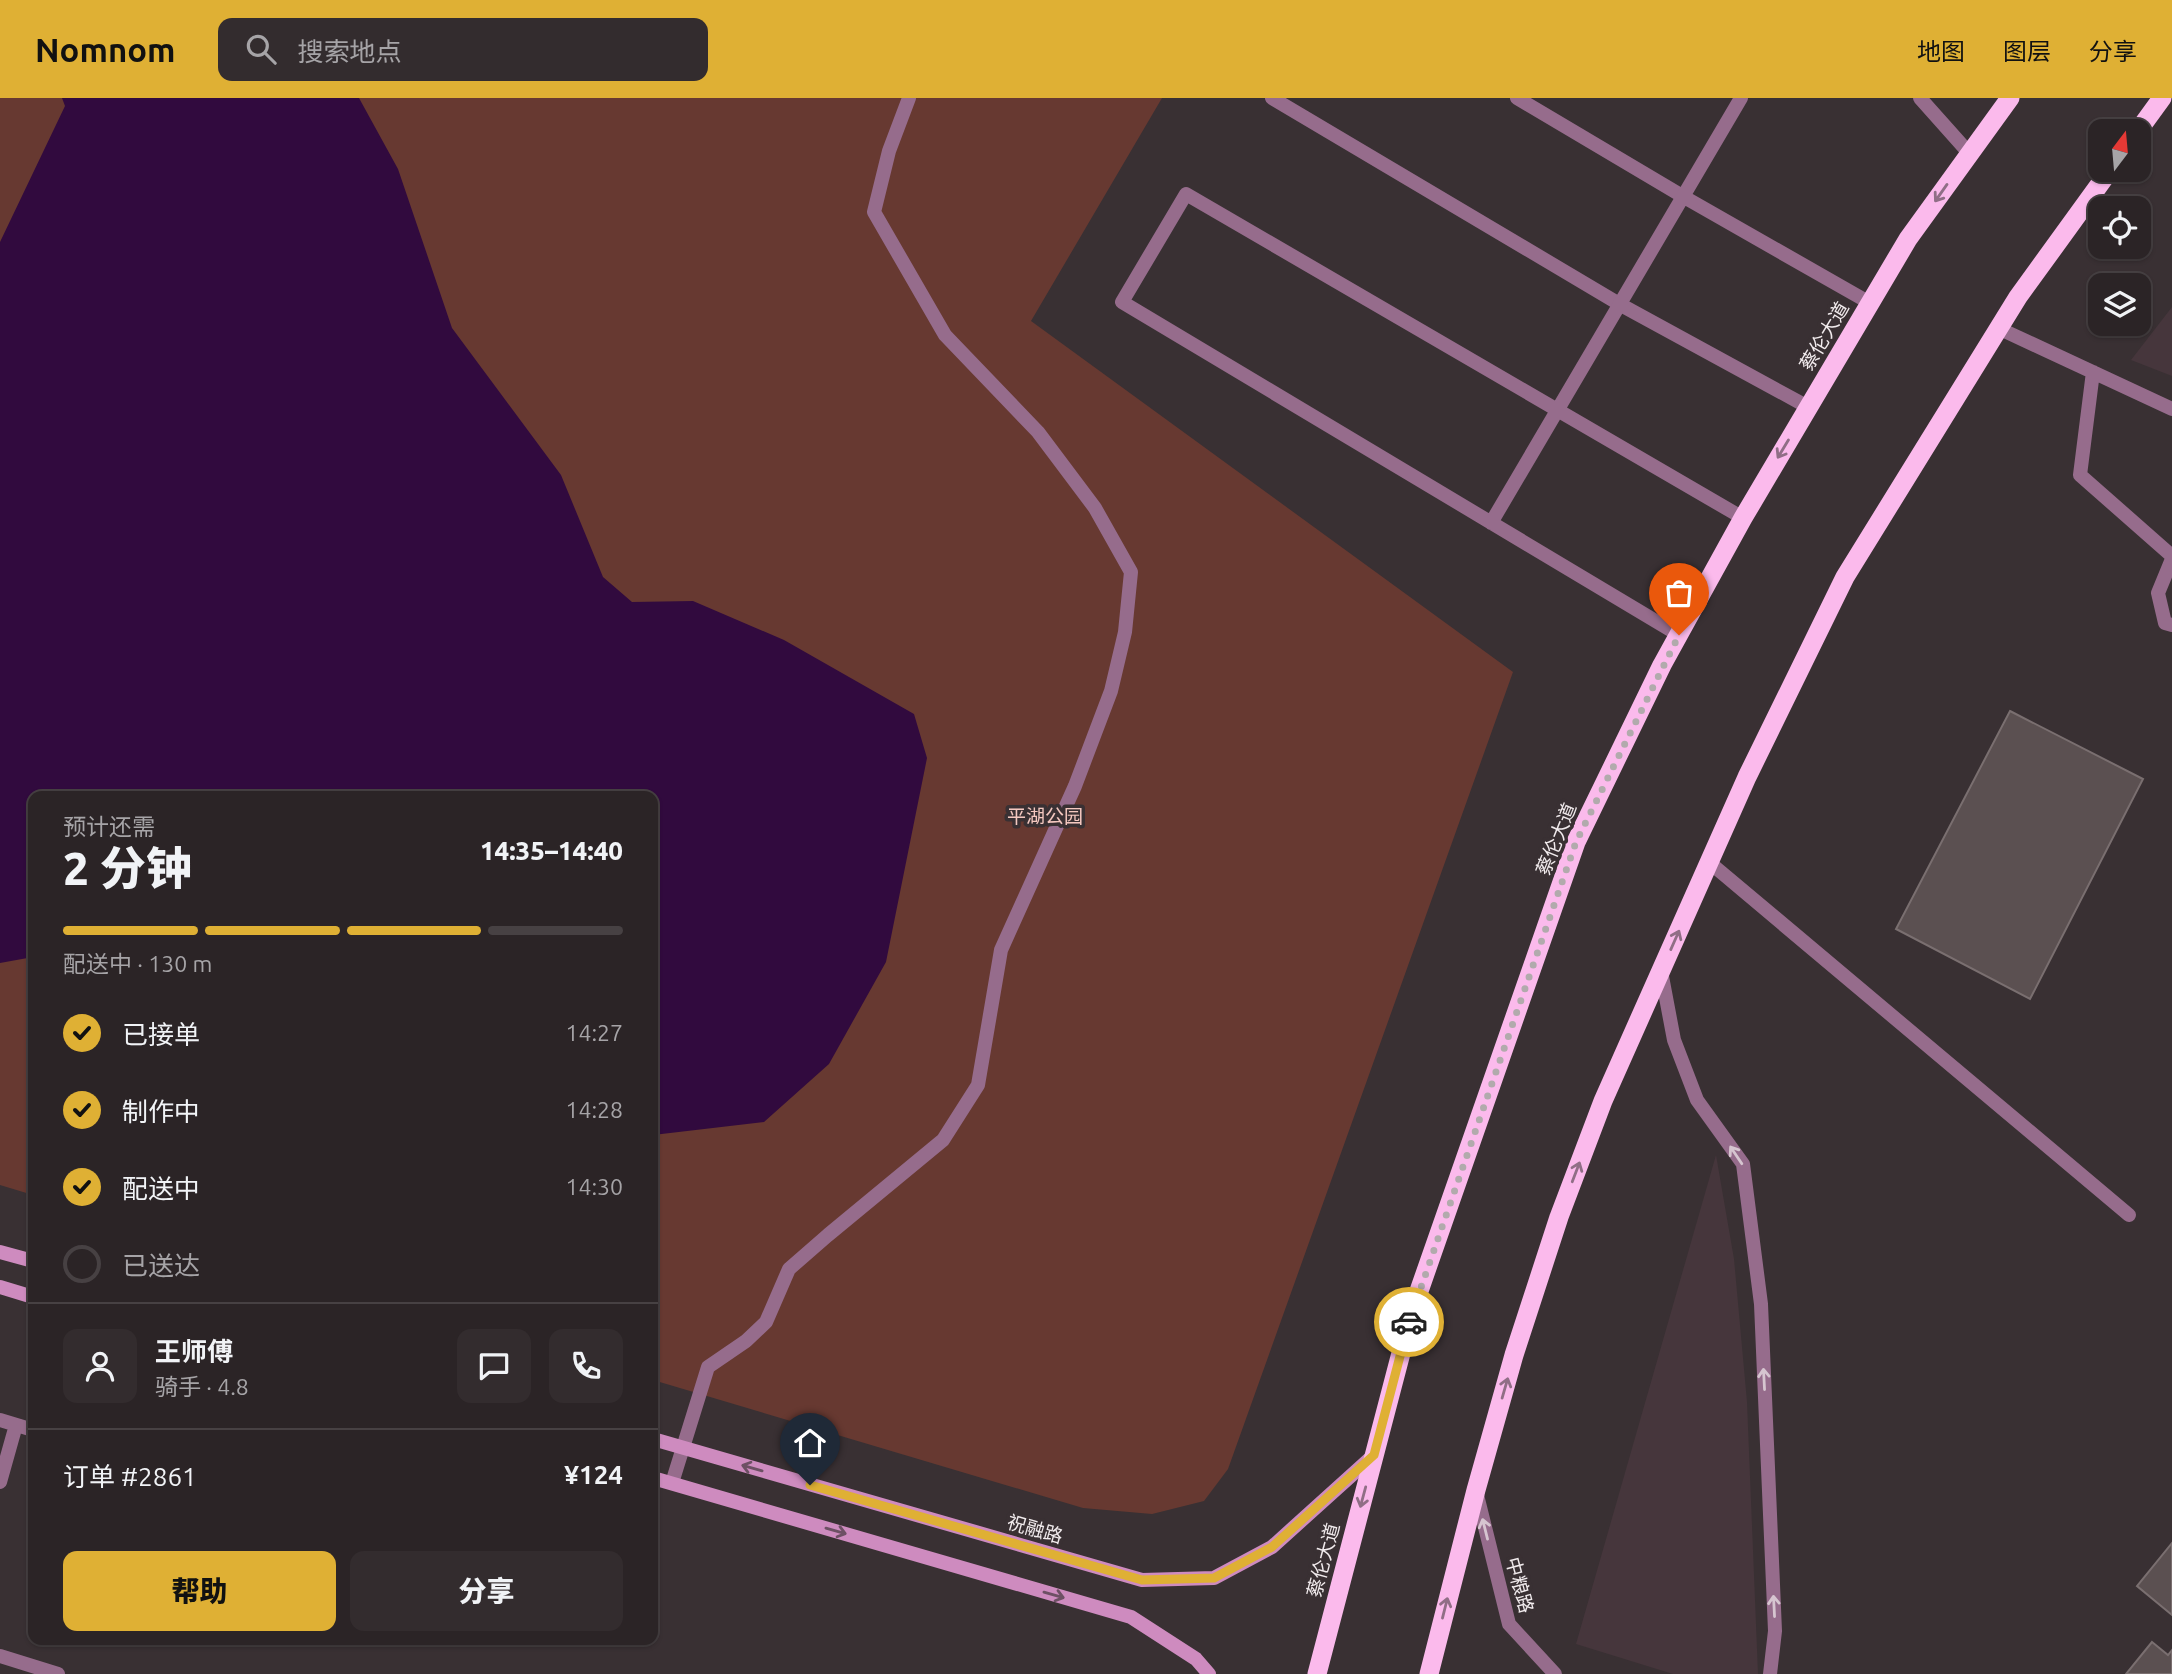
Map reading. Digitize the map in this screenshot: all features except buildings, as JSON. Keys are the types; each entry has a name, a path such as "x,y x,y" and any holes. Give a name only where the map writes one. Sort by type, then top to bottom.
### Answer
{"highway":[{"name":"蔡伦大道","path":"1317,1674 1412,1311 1576,842 1679,635 1743,518 1908,239 2010,98"},
{"path":"2146,119 2162,98"},
{"path":"1429,1674 1514,1355 1559,1217 1603,1101 1747,777 1845,576 2018,297 2101,182"}],"main road":[{"path":"0,1252 28,1260"},
{"path":"0,1287 28,1295"},
{"name":"祝融路","path":"658,1441 1142,1580 1214,1578 1272,1547 1374,1455"},
{"path":"658,1479 1131,1617 1196,1658 1209,1674"}],"street":[{"path":"672,1483 708,1367 746,1341 766,1322 789,1269 943,1140 978,1085 1001,950 1075,786 1111,691 1125,632 1131,572 1095,508 1038,432 945,335 874,212 889,151 909,98"},
{"path":"1272,98 1621,305 1808,407"},
{"path":"1517,98 1870,303"},
{"path":"1491,523 1741,98"},
{"path":"1920,98 1969,153"},
{"path":"1679,635 1122,302 1186,194 1743,518"},
{"path":"1998,328 2172,409"},
{"path":"2093,372 2080,475 2172,557 2158,593 2165,623 2172,625"},
{"path":"1709,862 2129,1215"},
{"path":"1661,971 1674,1040 1698,1100 1743,1164 1760,1304 1775,1631 1770,1674"},
{"path":"0,1420 28,1429"},
{"path":"0,1482 16,1425"},
{"name":"中粮路","path":"1476,1490 1509,1624 1555,1674"},
{"path":"0,1656 58,1674"}],"shaded area":[{"path":"62,98 359,98 398,169 452,328 561,475 603,577 632,602 693,601 784,640 914,714 927,758 886,962 829,1064 764,1122 658,1134 658,791 28,791 28,958 0,963 0,242 65,106"},
{"path":"2172,307 2172,376 2131,360"},
{"path":"1716,1155 1734,1259 1747,1402 1758,1674 1673,1674 1576,1644"}],"green space":[{"name":"平湖公园","path":"0,98 1162,98 1031,321 1513,672 1228,1469 1204,1501 1152,1514 1083,1508 658,1381 658,791 28,791 28,1193 0,1185"}],"way so far":[{"path":"1409,1322 1576,842 1679,635"}],"route":[{"path":"810,1485 1142,1580 1214,1578 1272,1547 1374,1455 1409,1322"}]}
